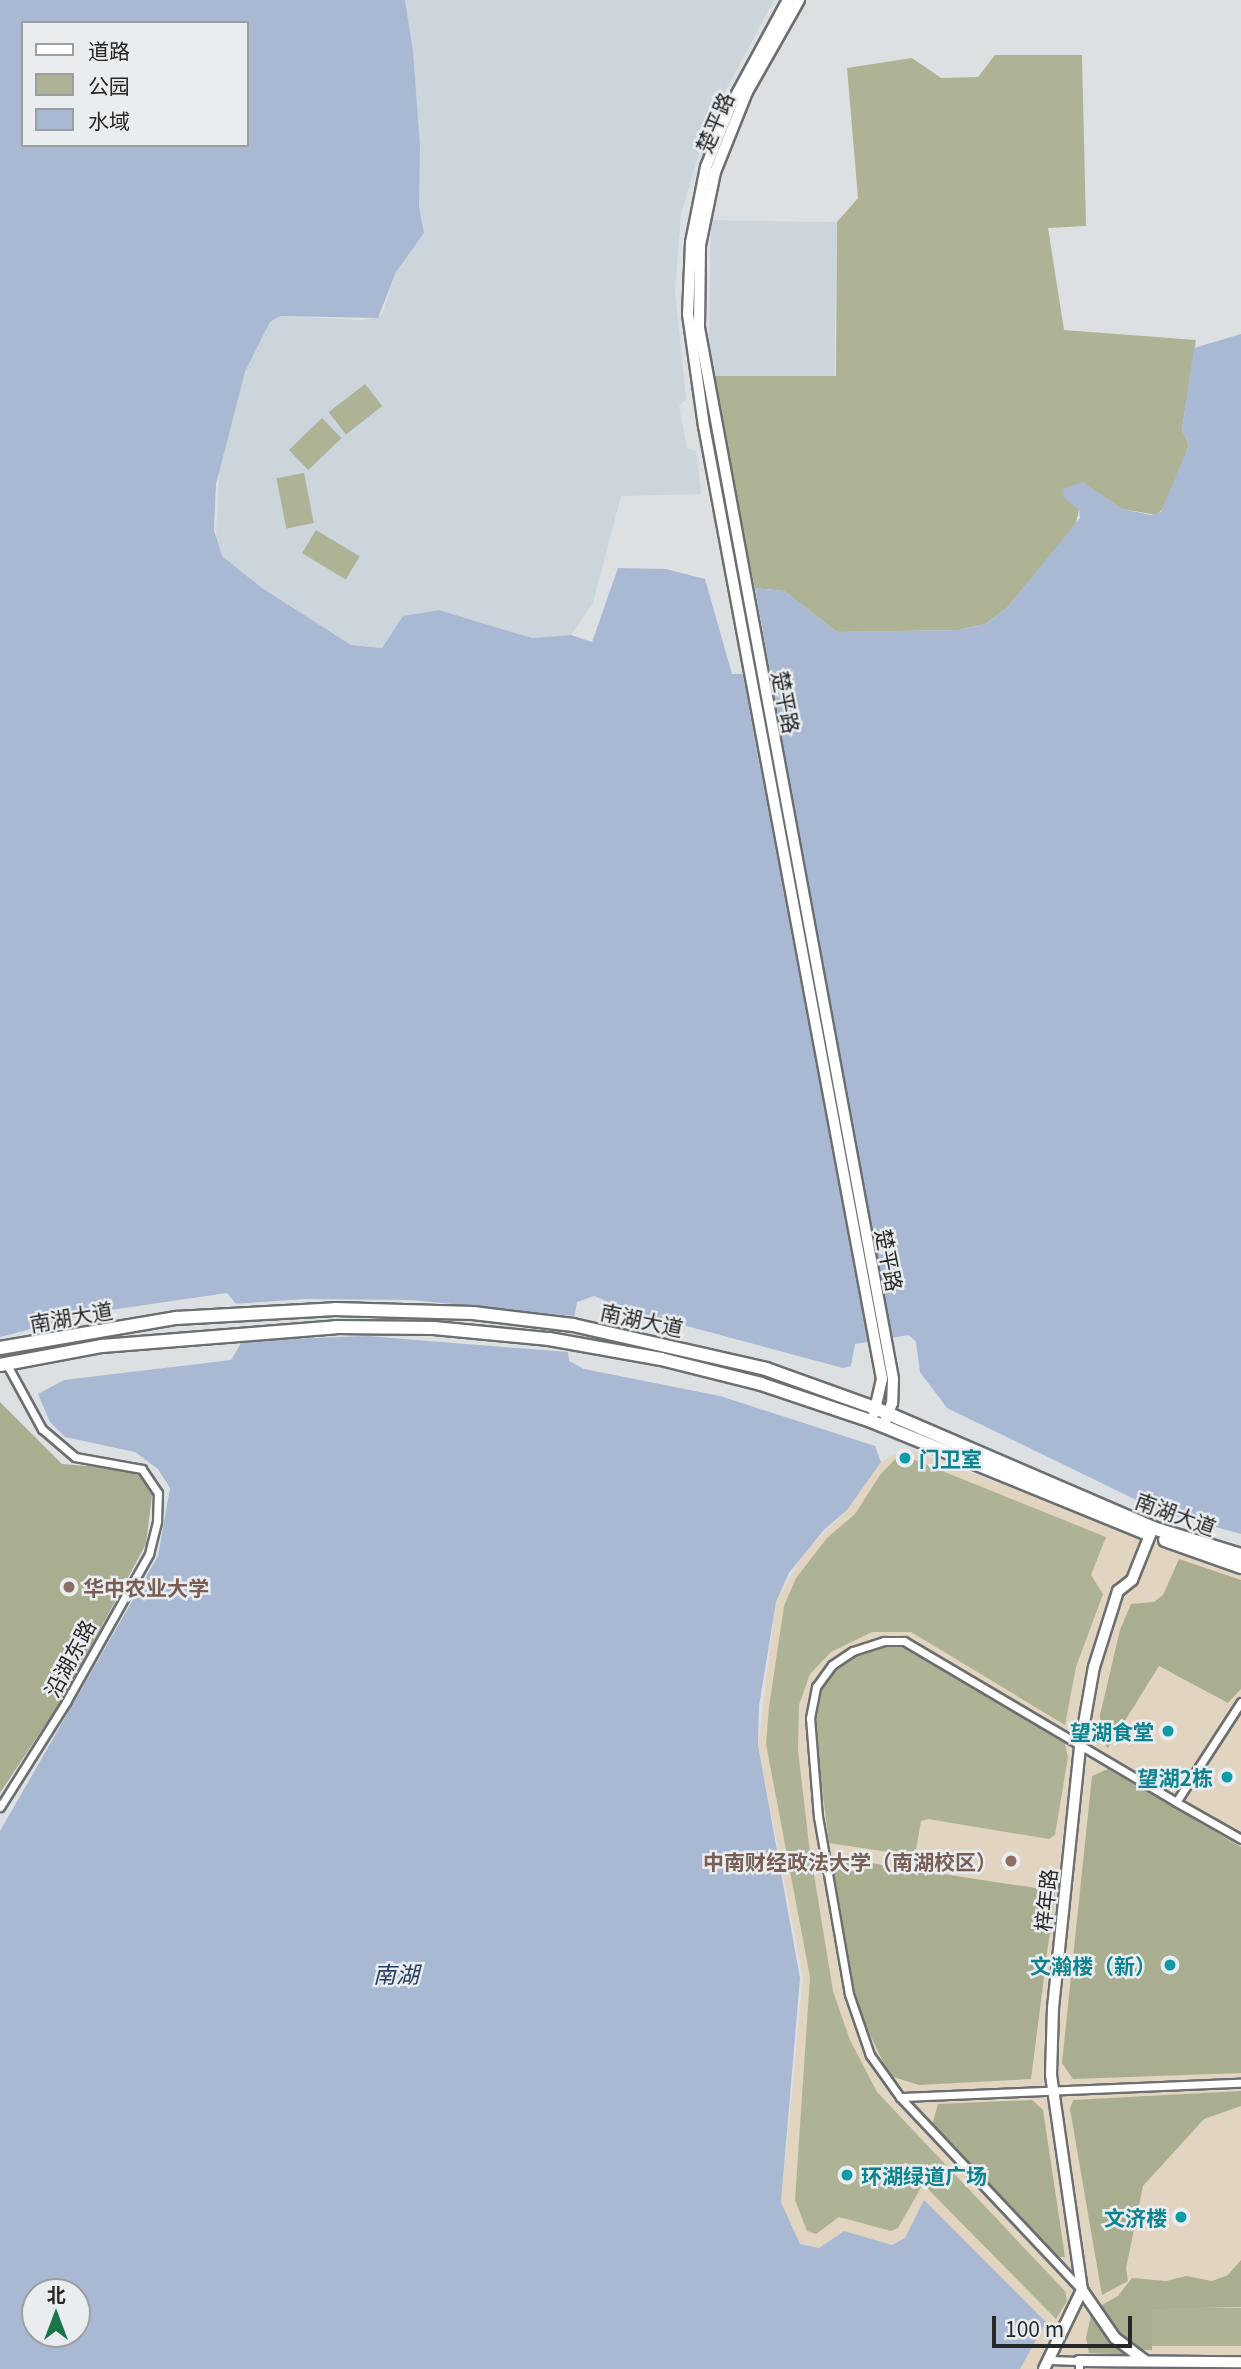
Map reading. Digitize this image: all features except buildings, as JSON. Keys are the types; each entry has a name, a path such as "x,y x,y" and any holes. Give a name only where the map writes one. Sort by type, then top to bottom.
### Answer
{"main road":[{"name":"楚平路","path":"788,0 723,120 706,167 693,227 689,329 722,490 880,1339 893,1392 879,1417"},
{"name":"楚平路","path":"722,490 698,328 702,228 715,172 732,124 799,0"},
{"name":"南湖大道","path":"1,1348 176,1318 335,1308 472,1313 573,1325 753,1366 1241,1567"},
{"name":"南湖大道","path":"3,1364 114,1345 336,1327 471,1330 569,1342 731,1375 879,1417"},
{"name":"南湖大道","path":"1152,1531 1241,1555"},
{"name":"梓年路","path":"1082,2290 1053,2090 1053,2008 1080,1746 1094,1667 1118,1591 1132,1580 1152,1531"},
{"path":"1047,2365 1082,2290"}],"street":[{"name":"沿湖东路","path":"0,1807 66,1702 149,1554 158,1521 158,1493 142,1469 75,1457 42,1429 3,1364"},
{"path":"1144,2361 1115,2338 1082,2290 900,2097 870,2055 849,1994 817,1807 810,1718 816,1687 832,1665 853,1651 884,1641 904,1641 1241,1839"},
{"path":"1177,1802 1241,1702"},
{"path":"900,2097 1241,2083"},
{"path":"1047,2365 1144,2361 1188,2365 1241,2362"}],"shaded area":[{"path":"405,0 774,0 708,123 681,214 675,292 686,399 679,406 687,448 696,451 701,494 621,496 593,603 571,635 532,638 439,610 403,616 382,648 351,645 262,588 222,556 216,544 219,466 245,372 270,322 280,316 363,320 382,315 396,272 424,233 419,206 420,145 413,51"},
{"path":"711,220 837,222 834,378 708,376"},
{"name":"中南财经政法大学（南湖校区）","path":"906,1448 1241,1575 1241,2369 1020,2369 1046,2322 924,2201 905,2238 891,2245 844,2231 819,2248 800,2244 781,2202 803,1978 758,1745 776,1602 804,1553 847,1510 881,1462"}],"green space":[{"path":"995,55 1082,55 1086,226 1048,228 1064,330 1196,340 1182,429 1189,445 1166,505 1157,515 1122,509 1083,483 1065,498 1079,509 1076,524 1007,608 985,624 959,630 837,632 784,591 755,588 710,376 836,376 837,222 858,198 847,68 912,58 941,78 978,77"},
{"path":"365,384 382,406 346,434 329,412"},
{"path":"322,418 341,438 308,470 289,450"},
{"path":"304,473 314,523 286,528 277,478"},
{"path":"316,530 360,556 346,579 302,553"},
{"name":"华中农业大学","path":"0,1402 62,1464 126,1469 141,1477 152,1495 146,1544 63,1698 0,1793"},
{"path":"900,1454 1106,1537 1091,1575 1103,1594 1076,1667 1065,1725 911,1632 872,1632 831,1652 810,1674 799,1705 798,1750 809,1844 833,1991 850,2040 877,2092 1065,2291 1067,2301 1056,2319 923,2184 898,2228 891,2231 839,2217 816,2234 807,2231 795,2200 810,1977 766,1744 769,1707 784,1606 796,1578 827,1538 855,1514 880,1475"},
{"path":"1179,1559 1241,1580 1241,1689 1228,1703 1159,1666 1108,1748 1102,1742 1100,1715 1120,1630 1131,1604 1154,1602 1163,1595"},
{"path":"883,1644 911,1648 1065,1743 1068,1757 1055,1835 1049,1839 928,1819 921,1821 915,1856 829,1843 816,1739 817,1696 834,1669 859,1652"},
{"path":"1108,1769 1241,1847 1241,2073 1073,2079 1062,2063 1092,1776"},
{"path":"831,1857 1055,1891 1031,2079 919,2085 890,2076 862,2018 852,1982"},
{"path":"1241,2091 1241,2106 1204,2119 1143,2186 1126,2268 1128,2281 1102,2295 1070,2109 1073,2100"},
{"path":"1032,2100 1043,2110 1065,2257 1058,2257 932,2125 938,2104"},
{"path":"1241,2260 1241,2307 1152,2309 1152,2350 1131,2350 1103,2320 1100,2306 1118,2296 1132,2278 1166,2281 1186,2276 1212,2281 1228,2275"},
{"path":"1152,2308 1241,2308 1241,2346 1152,2346"},
{"path":"1092,2311 1112,2340 1130,2355 1089,2353 1086,2338"}],"water":[{"name":"南湖","path":"0,0 405,0 413,51 420,145 419,206 424,233 396,272 378,318 280,316 270,322 245,372 216,484 214,530 222,556 262,588 351,645 382,648 403,616 439,610 532,638 571,635 592,642 618,568 666,569 705,579 732,674 770,673 755,588 784,591 837,632 959,630 985,624 1007,608 1080,518 1079,509 1064,498 1063,489 1083,482 1122,509 1151,515 1161,512 1189,445 1182,429 1194,348 1241,334 1241,1534 1161,1512 947,1408 920,1372 916,1342 909,1335 855,1344 851,1366 843,1368 631,1311 594,1296 577,1302 568,1352 569,1361 584,1369 720,1396 875,1446 881,1462 847,1510 823,1531 789,1573 776,1602 759,1706 758,1745 800,1978 781,2202 800,2244 819,2248 844,2231 892,2245 905,2238 924,2200 1046,2322 1020,2369 0,2369 0,1831 158,1556 170,1488 158,1469 135,1452 65,1437 50,1422 38,1394 64,1380 231,1360 240,1345 237,1305 227,1293 97,1312 0,1337"}],"pier":[{"path":"754,584 892,1337 868,1341 742,671 766,670"},
{"path":"306,1299 412,1300 574,1316 568,1352 367,1336 236,1341 232,1304"}],"place":[{"name":"门卫室","path":"905,1458"},
{"name":"华中农业大学","path":"69,1587"},
{"name":"望湖食堂","path":"1168,1731"},
{"name":"望湖2栋","path":"1227,1777"},
{"name":"中南财经政法大学（南湖校区）","path":"1011,1861"},
{"name":"文瀚楼（新）","path":"1170,1965"},
{"name":"环湖绿道广场","path":"847,2175"},
{"name":"文济楼","path":"1181,2217"}]}
